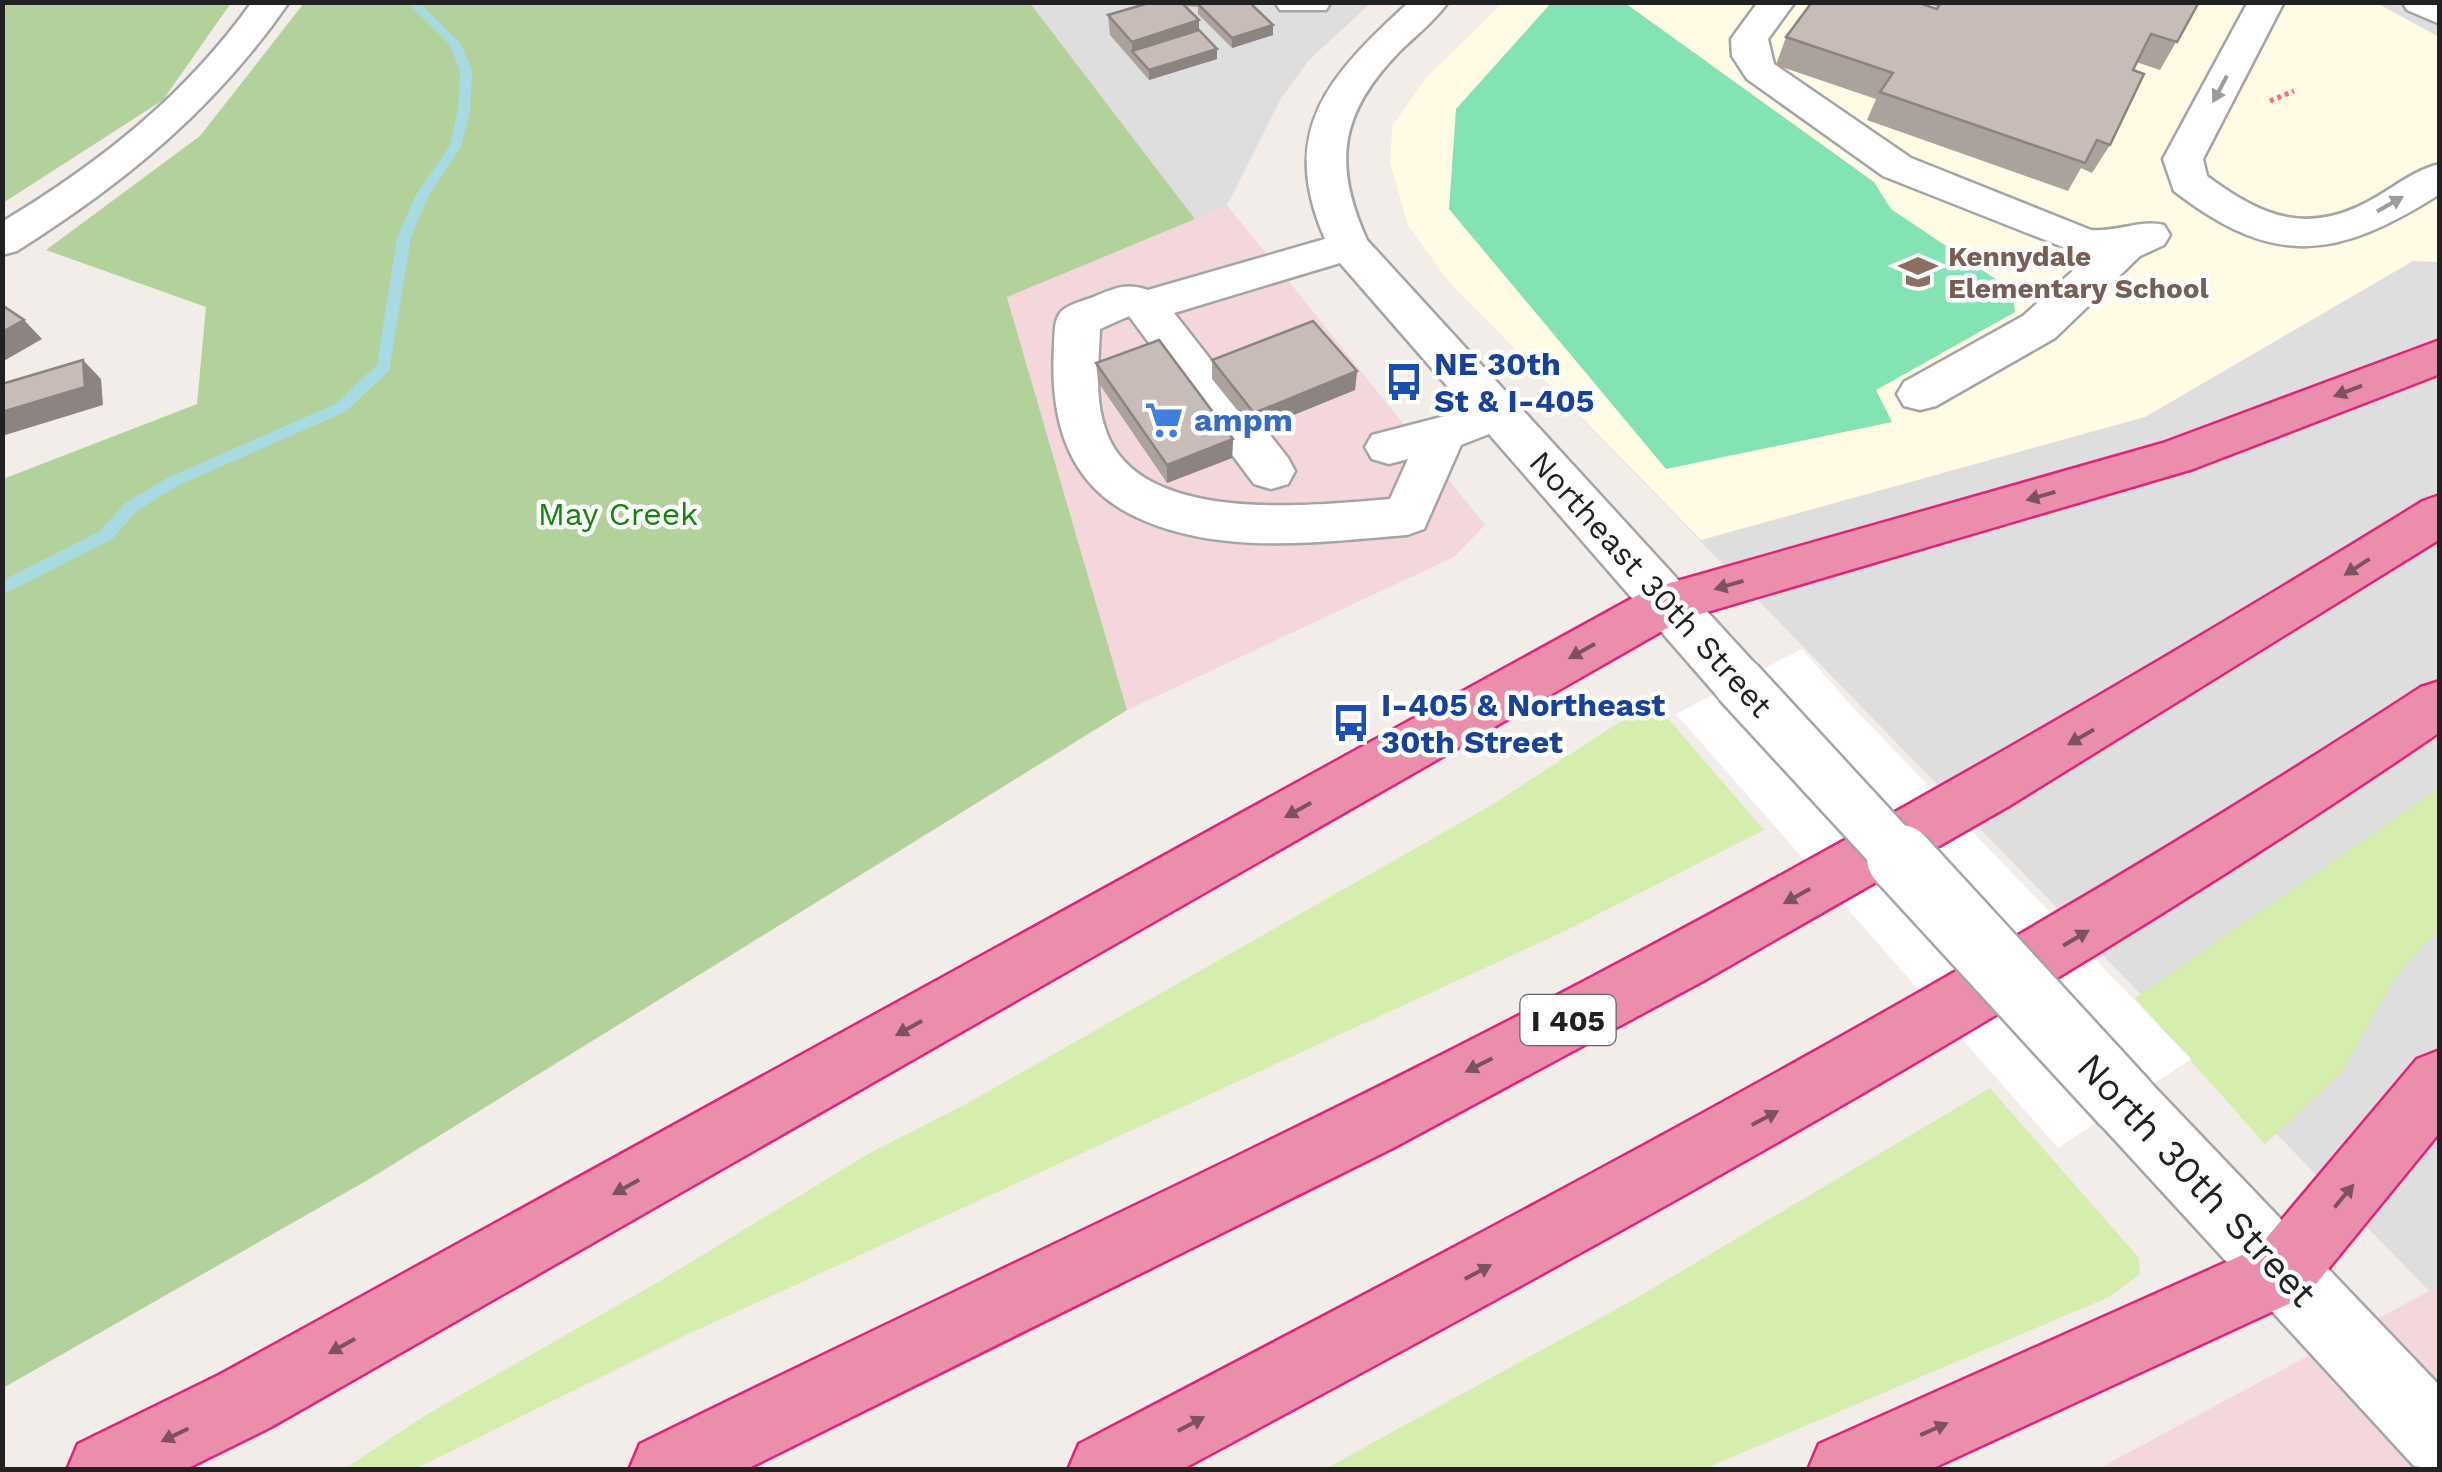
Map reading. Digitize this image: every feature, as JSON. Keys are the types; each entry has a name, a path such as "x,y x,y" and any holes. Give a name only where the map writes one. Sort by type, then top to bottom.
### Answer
{"highway":[{"path":"104,1470 245,1401 1667,603 2176,457 2440,356"},
{"name":"I 405","path":"666,1470 1215,1203 1705,948 2088,733 2440,514"},
{"path":"1105,1470 1780,1110 1970,1003 2127,907 2440,703"},
{"path":"1845,1470 2282,1272 2440,1080"}],"street":[{"path":"2,241 78,196 153,138 236,56 271,2"},
{"path":"1293,2 1313,2"},
{"name":"Northeast 30th Street","path":"1430,2 1372,56 1338,100 1330,119 1323,178 1330,211 1349,246 1738,682 1956,918"},
{"path":"1777,2 1749,39 1751,56 1760,71 1897,168 2085,243 2137,241 2039,328 1920,394"},
{"path":"2266,2 2183,158 2188,182 2247,221 2293,230 2337,232 2440,176"},
{"path":"2420,2 2440,13"},
{"path":"1145,306 1349,246"},
{"path":"1271,471 1145,306 1129,299 1078,321 1079,418 1088,444 1121,483 1147,501 1206,520 1264,526 1407,516 1443,433"},
{"path":"1389,447 1502,418"},
{"name":"North 30th Street","path":"1956,918 2440,1440"}],"path":[{"path":"2270,100 2294,90"}],"shaded area":[{"name":"Kennydale Elementary School","path":"2375,2 2439,37 2439,262 2413,261 2145,417 1701,540 1449,282 1408,226 1390,163 1392,126 1425,79 1502,3"},
{"path":"1030,3 1371,3 1309,60 1282,97 1227,205 1195,219"},
{"path":"1502,3 2439,3 2439,1283 2429,1291 1449,282 1408,226 1390,163 1392,126 1425,79"},
{"path":"1227,205 1485,525 1454,557 1127,710 1007,296"},
{"path":"2439,1283 2439,1469 2096,1470 2429,1291"}],"green space":[{"path":"3,2 231,3 163,100 3,203"},
{"name":"May Creek","path":"304,3 1030,3 1195,219 1007,297 1127,710 366,1181 3,1388 3,479 197,404 206,307 46,250 200,136"},
{"path":"1551,3 1625,3 1874,182 1891,209 2012,290 2015,312 1876,390 1892,422 1666,469 1449,209 1456,109"},
{"path":"1665,715 1764,830 1565,931 684,1336 419,1467 344,1469 431,1412 660,1281 868,1154 966,1104 1490,806 1623,720"},
{"path":"2439,788 2439,928 2396,976 2341,1074 2265,1144 2135,998"},
{"path":"1990,1088 2139,1258 2140,1274 2109,1297 1704,1469 1325,1469 1633,1300"}],"pier":[{"path":"1802,649 1846,700 2191,1059 2058,1148 1676,714"}],"building":[{"path":"1152,2 1181,2 1199,20 1132,42 1108,15"},
{"path":"1249,2 1273,25 1232,38 1198,4"},
{"path":"1812,2 1916,2 1937,9 1941,2 2199,2 2177,42 2151,34 2133,70 2144,74 2110,145 2097,140 2085,163 1880,92 1893,73 1786,37"},
{"path":"1199,30 1217,49 1149,70 1132,51"},
{"path":"2,305 24,320 2,332"},
{"path":"1313,321 1357,371 1254,413 1212,360"},
{"name":"ampm","path":"1159,340 1233,439 1167,465 1096,363"},
{"path":"83,360 85,387 2,412 2,384"}],"waterway":[{"name":"May Creek","path":"2,589 106,535 131,507 172,482 340,408 384,367 404,237 423,195 455,147 464,111 466,71 455,44 412,2"}],"place":[{"name":"Kennydale Elementary School","path":"1918,272"},
{"name":"NE 30th St & I-405","path":"1404,382"},
{"name":"ampm","path":"1164,420"},
{"name":"I-405 & Northeast 30th Street","path":"1351,723"}]}
